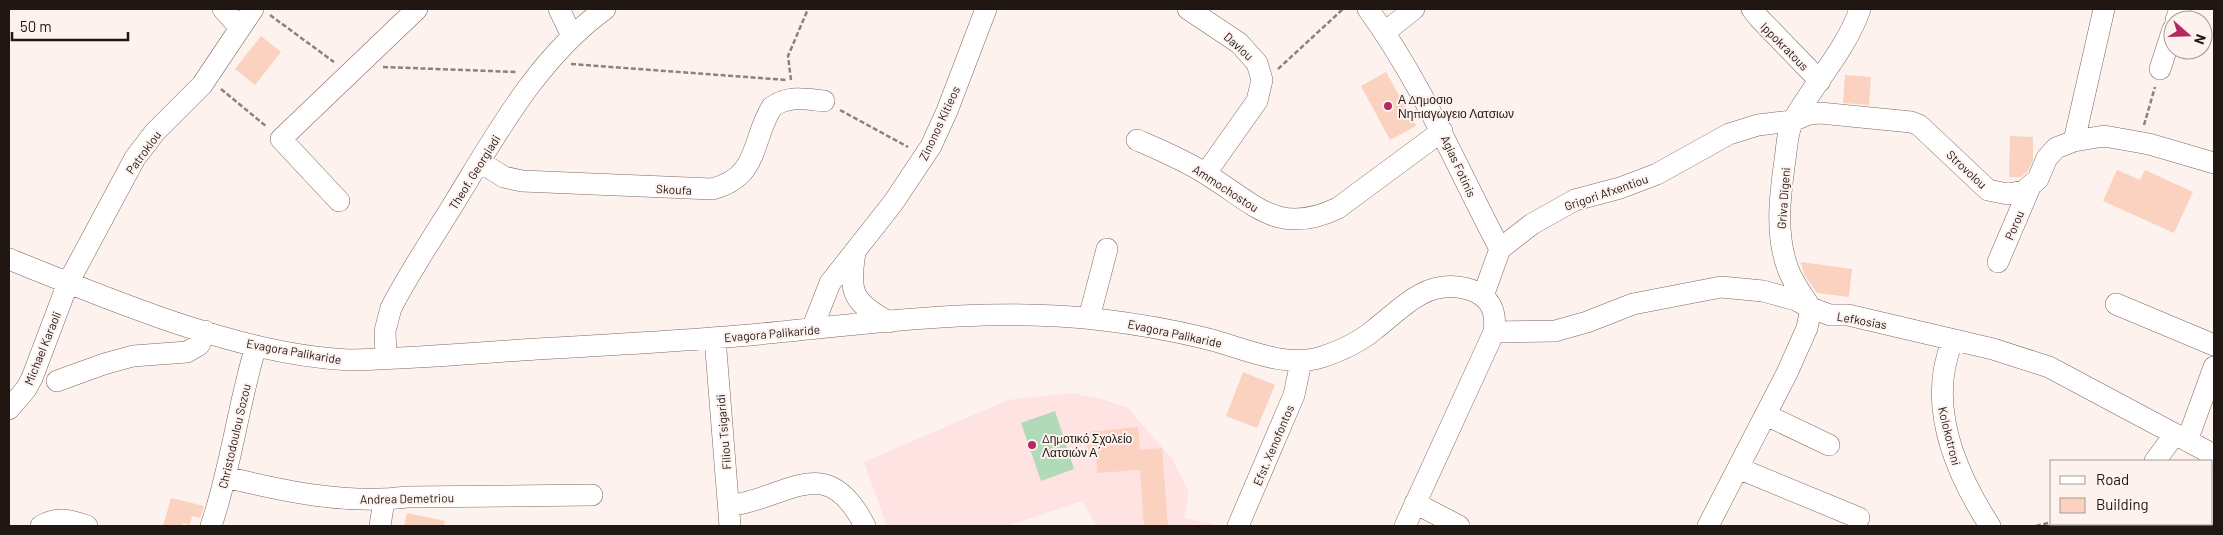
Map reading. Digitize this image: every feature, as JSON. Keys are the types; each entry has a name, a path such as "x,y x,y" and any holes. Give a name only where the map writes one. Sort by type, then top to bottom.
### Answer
{"street":[{"path":"223,9 240,28"},
{"path":"339,201 280,139 417,9"},
{"path":"559,9 572,36"},
{"name":"Theof. Georgiadi","path":"386,358 385,331 391,308 480,162 543,67 572,36 605,9"},
{"name":"Zinonos Kitieos","path":"812,329 830,283 893,203 924,156 947,111 986,9"},
{"name":"Davlou","path":"1188,9 1244,48 1257,63 1261,72 1262,84"},
{"name":"Agias Fotinis","path":"1368,9 1385,32 1426,100 1500,249"},
{"path":"1385,32 1414,9"},
{"name":"Ippokratous","path":"1752,9 1758,18 1820,81"},
{"name":"Griva Digeni","path":"1810,308 1788,270 1781,237 1781,198 1792,121 1820,81 1852,27 1860,9"},
{"path":"2074,141 2104,9"},
{"name":"Patroklou","path":"68,283 84,248 136,158 155,132 192,96 240,28 261,12"},
{"path":"2160,68 2163,59"},
{"path":"1206,173 1253,108 1262,84"},
{"name":"Skoufa","path":"480,162 504,177 522,181 712,189 732,181 753,158 772,107 779,102 794,98 824,101"},
{"name":"Strovolou","path":"1792,121 1810,114 1820,113 1912,122 1927,131 1988,190 2018,194 2030,187"},
{"name":"Grigori Afxentiou","path":"1500,249 1532,224 1575,200 1620,188 1657,174 1729,134 1758,125 1792,121"},
{"name":"Ammochostou","path":"1137,140 1206,173 1262,211 1284,220 1311,218 1338,208 1442,131"},
{"path":"2030,187 2038,179 2051,153 2074,141 2104,136 2139,142 2214,163"},
{"name":"Porou","path":"1998,262 2030,187"},
{"path":"1089,318 1107,249"},
{"path":"1405,526 1494,332 1493,309 1483,296 1500,249"},
{"name":"Zinonos Kitieos","path":"855,252 851,279 855,294 871,313 889,322"},
{"name":"Evagora Palikaride","path":"9,259 68,283 205,331 256,346 334,360 715,338 949,317 1014,315 1089,318 1169,330 1284,360 1301,362 1322,357 1355,342 1376,329 1409,300 1430,289 1453,286 1474,291 1483,296"},
{"name":"Michael Karaoli","path":"9,410 26,389 32,378 68,283"},
{"name":"Lefkosias","path":"1494,332 1554,331 1587,322 1633,304 1721,286 1763,291 1796,300 1810,308 1830,315 1848,315 1993,349 2048,367 2090,387 2181,438 2214,454"},
{"path":"2116,304 2214,345"},
{"path":"1715,523 1738,468 1766,415 1807,328 1810,308"},
{"path":"57,382 104,364 133,356 187,352 199,345 205,331"},
{"name":"Filiou Tsigaridi","path":"715,338 729,516"},
{"name":"Kolokotroni","path":"1953,340 1943,367 1942,406 1962,480 1990,526"},
{"name":"Christodoulou Sozou","path":"211,526 225,477 242,396 256,346"},
{"name":"Efst. Xenofontos","path":"1238,526 1294,395 1301,362"},
{"path":"2156,460 2181,438 2214,366"},
{"path":"1766,415 1829,445"},
{"path":"1738,468 1859,518"},
{"name":"Andrea Demetriou","path":"225,477 287,491 384,500 407,497 592,495"},
{"path":"729,516 756,501 801,484 822,483 846,495 857,509 866,526"},
{"path":"380,526 384,500"},
{"path":"1415,503 1458,526"},
{"path":"41,526 61,519 87,526"}],"path":[{"path":"261,12 353,70 543,67 791,81 788,56 808,9"},
{"path":"1262,84 1343,9"},
{"path":"2139,142 2160,68"},
{"path":"207,77 280,139"},
{"path":"824,101 924,156"},
{"path":"2036,526 2050,522"}],"shaded area":[{"name":"Δημοτικό Σχολείο Λατσιών Α΄","path":"1071,393 1102,399 1128,408 1173,460 1189,492 1184,518 1221,526 1096,526 1082,501 1008,526 887,526 864,462 1008,400"}],"green space":[{"path":"1055,411 1074,469 1041,481 1021,423"}],"building":[{"path":"261,36 281,52 255,85 235,69"},
{"name":"Α Δημοσιο Νηπιαγωγειο Λατσιων","path":"1386,72 1416,126 1390,140 1361,86"},
{"path":"1845,75 1871,77 1869,105 1843,103"},
{"path":"2010,136 2033,137 2033,160 2028,171 2021,177 2009,177"},
{"path":"2117,170 2140,180 2145,170 2193,192 2174,233 2103,201"},
{"path":"1801,262 1852,269 1849,297 1817,293 1804,274"},
{"path":"1243,372 1275,385 1257,428 1226,416"},
{"path":"1138,427 1140,450 1162,448 1168,526 1144,526 1140,470 1097,473 1096,454 1088,455 1086,432"},
{"path":"171,498 204,506 200,518 192,516 190,525 183,523 182,526 163,526"},
{"path":"407,513 445,521 444,526 404,526"}],"place":[{"name":"Α Δημοσιο Νηπιαγωγειο Λατσιων","path":"1388,106"},
{"name":"Δημοτικό Σχολείο Λατσιών Α΄","path":"1032,445"}]}
